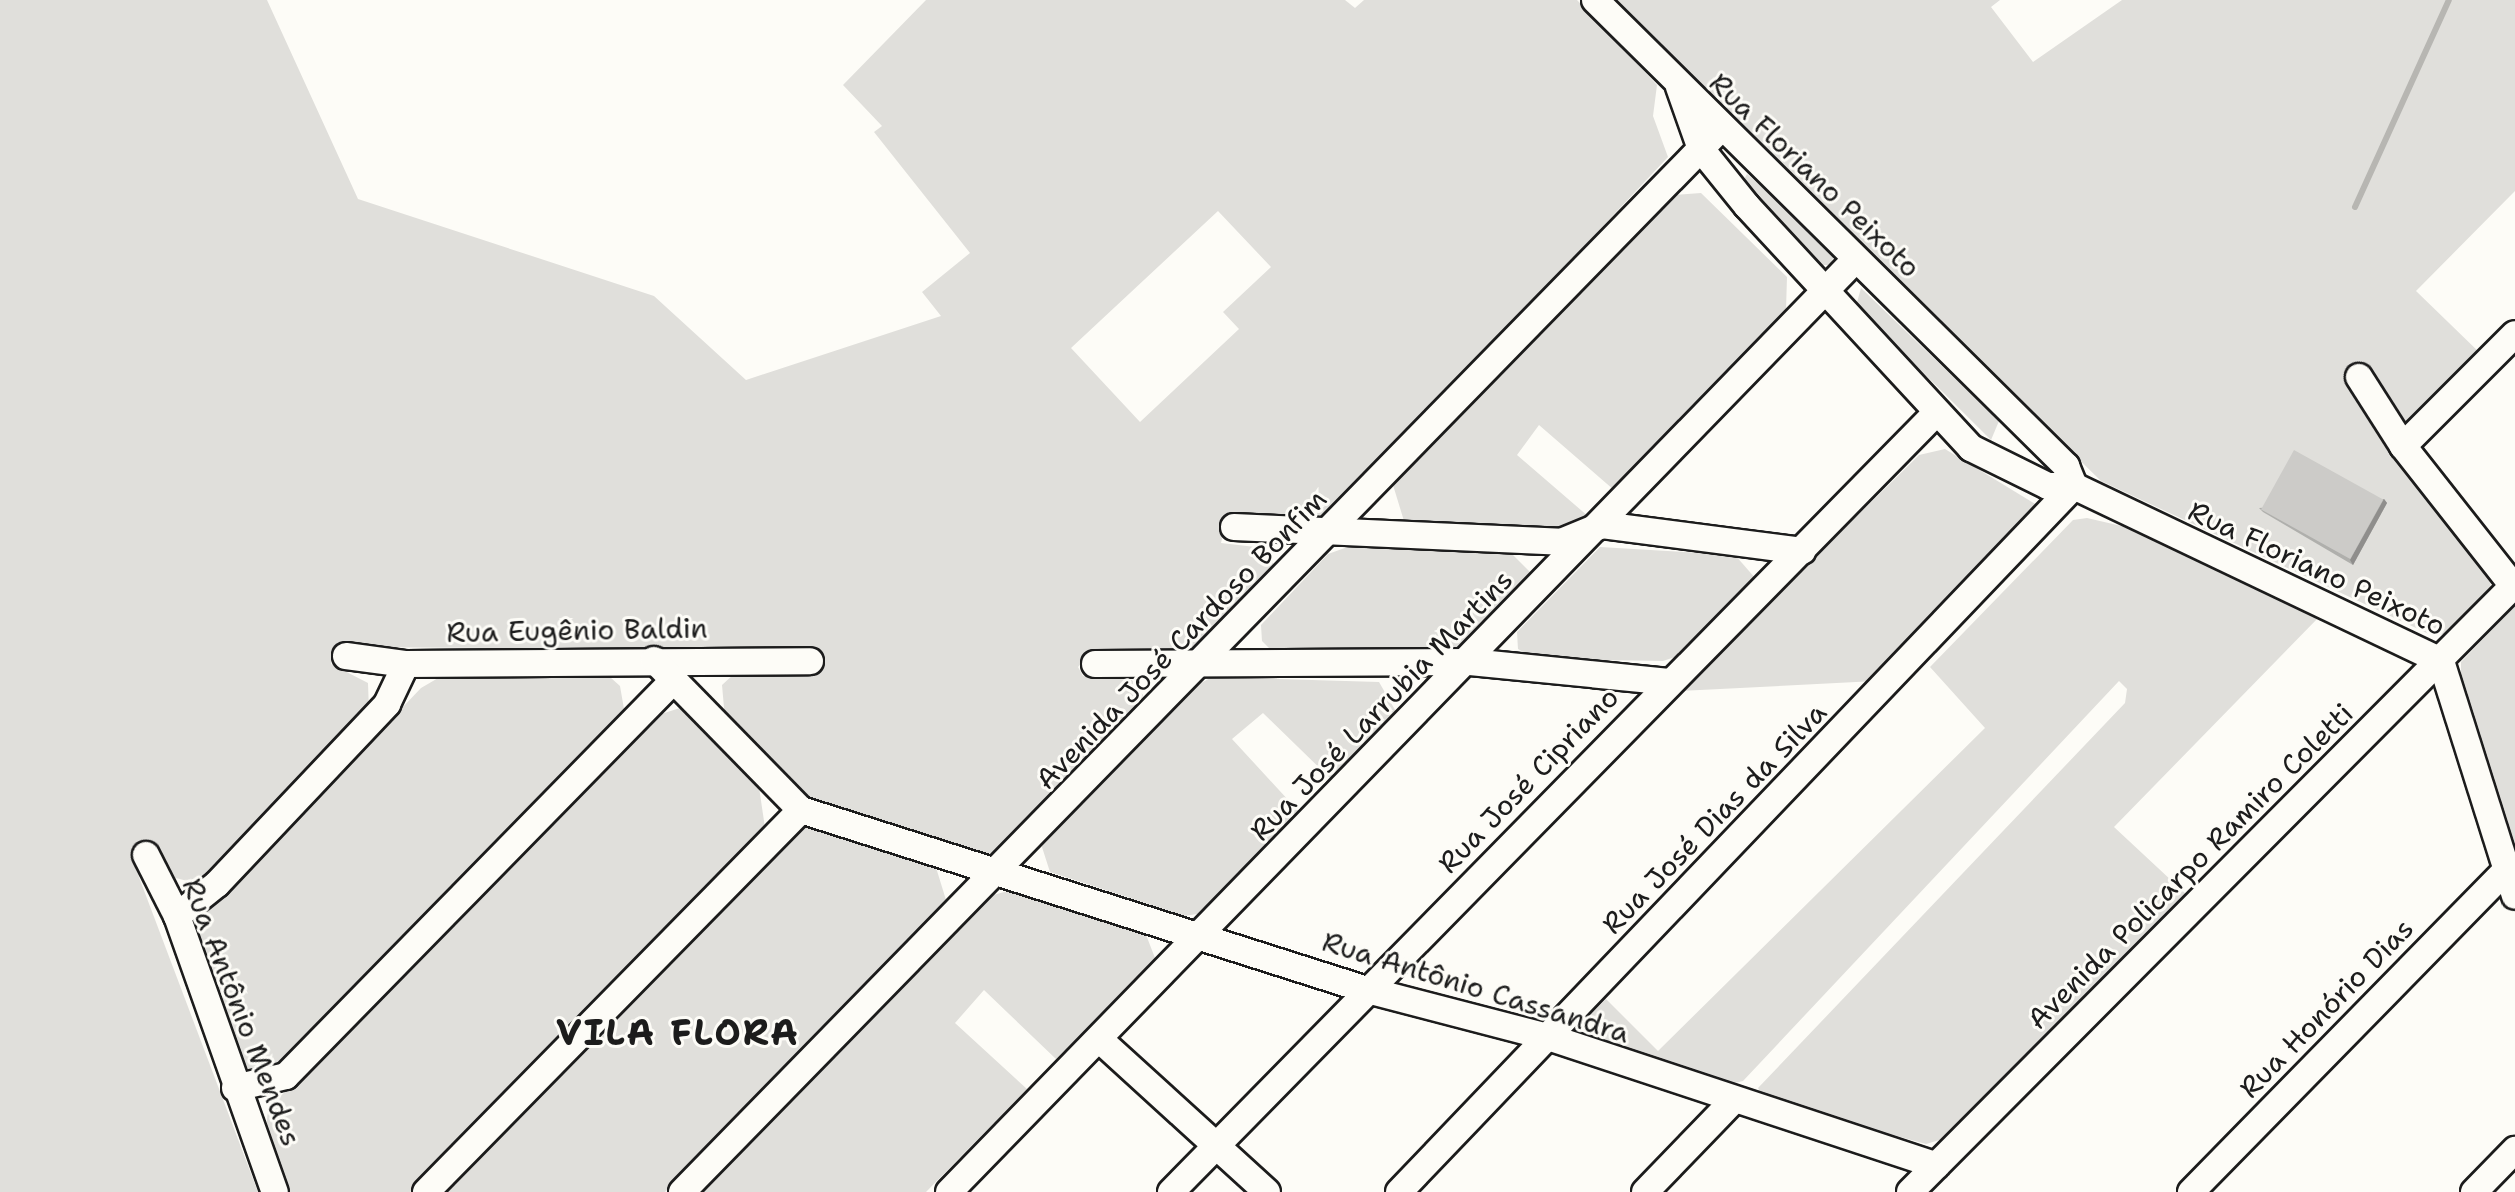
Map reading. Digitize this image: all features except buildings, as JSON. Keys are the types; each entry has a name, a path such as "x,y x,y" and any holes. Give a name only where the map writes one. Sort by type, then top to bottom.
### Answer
{"street":[{"path":"1595,0 1679,87"},
{"name":"Rua Floriano Peixoto","path":"1679,87 2066,466 2074,486"},
{"name":"Rua Floriano Peixoto","path":"1679,87 1701,149 1828,290 1934,415 1971,448 2048,486 2074,486 2441,661 2515,896"},
{"name":"Avenida José Cardoso Bonfim","path":"682,1192 1336,527 1722,127"},
{"name":"Rua José Larrubia Martins","path":"949,1192 1470,662 1855,260"},
{"path":"2403,446 2515,334"},
{"path":"2359,377 2403,446 2514,585"},
{"name":"Rua José Cipriano","path":"1171,1192 1934,415"},
{"name":"Rua José Dias da Silva","path":"1399,1192 2074,486"},
{"path":"1234,527 1336,527 1561,542 1602,525 1802,551"},
{"name":"Avenida Policarpo Ramiro Coletti","path":"1910,1192 2514,585"},
{"name":"Rua Eugênio Baldin","path":"346,656 406,664 810,661"},
{"path":"1095,664 1205,658 1470,662 1669,682"},
{"path":"426,1192 801,810 654,660"},
{"path":"177,916 217,884 387,704 406,664"},
{"path":"235,1088 286,1076 673,681"},
{"name":"Rua Antônio Cassandra","path":"801,810 1203,932 1367,990 1548,1037 1732,1102 1936,1165"},
{"name":"Rua Antônio Mendes","path":"146,855 177,916 235,1088 275,1192"},
{"name":"Rua Honório Dias","path":"2191,1192 2506,870"},
{"path":"1099,1039 1218,1144 1267,1192"},
{"path":"1645,1192 1732,1102"},
{"path":"2474,1192 2515,1150"}],"shaded area":[{"path":"0,0 267,0 358,199 654,296 746,380 941,316 922,292 970,253 874,132 882,126 843,85 926,0 1345,0 1355,8 1364,0 1577,0 1657,85 1653,116 1668,157 1334,512 1314,521 1226,522 1221,543 1264,548 1276,568 1207,643 1186,654 1085,659 1078,667 1083,676 1132,680 1143,695 1137,712 1000,850 985,855 811,798 725,719 722,685 735,673 653,649 338,647 331,664 368,683 369,711 213,876 199,884 172,877 149,842 134,864 258,1192 0,1192","holes":["1218,211 1271,267 1223,312 1239,329 1140,422 1071,348"]},
{"path":"1610,0 2000,0 1991,7 2033,62 2122,0 2515,0 2515,191 2416,291 2481,354 2416,425 2401,422 2489,572 2491,589 2451,634 2431,635 2101,481"},
{"path":"1747,174 1836,252 1830,265 1817,265 1741,185"},
{"path":"1701,193 1787,277 1786,310 1614,490 1539,425 1517,455 1589,517 1565,528 1404,521 1393,485 1674,195"},
{"path":"1861,288 1999,421 1991,440 1856,306"},
{"path":"1945,449 2042,508 1895,680 1680,691 1919,455"},
{"path":"2087,518 2130,528 2319,617 2114,827 2187,895 1953,1136 1926,1144 1765,1100 1758,1088 2125,703 2127,689 2119,681 1743,1081 1726,1085 1600,1044 1591,1014 1606,999 1658,1051 1985,728 1930,667 2073,520"},
{"path":"1356,544 1508,550 1531,573 1453,652 1272,651 1262,641 1261,625 1328,554"},
{"path":"1600,547 1735,555 1756,579 1687,653 1663,661 1535,659 1518,649 1517,632"},
{"path":"2515,606 2515,854 2461,674 2461,662"},
{"path":"601,669 620,686 624,709 277,1065 256,1073 242,1066 190,925 193,917 223,896 421,688 445,674"},
{"path":"1212,677 1379,682 1398,715 1334,782 1263,713 1232,739 1302,815 1208,912 1185,916 1050,872 1041,844 1188,690"},
{"path":"683,707 759,787 765,828 410,1192 287,1192 265,1140 268,1109 652,717"},
{"path":"814,825 934,861 946,900 665,1192 445,1192 792,831"},
{"path":"1008,891 1143,927 1155,958 1056,1059 984,990 955,1023 1027,1089 926,1192 697,1192 986,897"}],"waterway":[{"path":"2355,207 2449,0"}],"district":[{"name":"VILA FLORA","path":"678,1033"}]}
